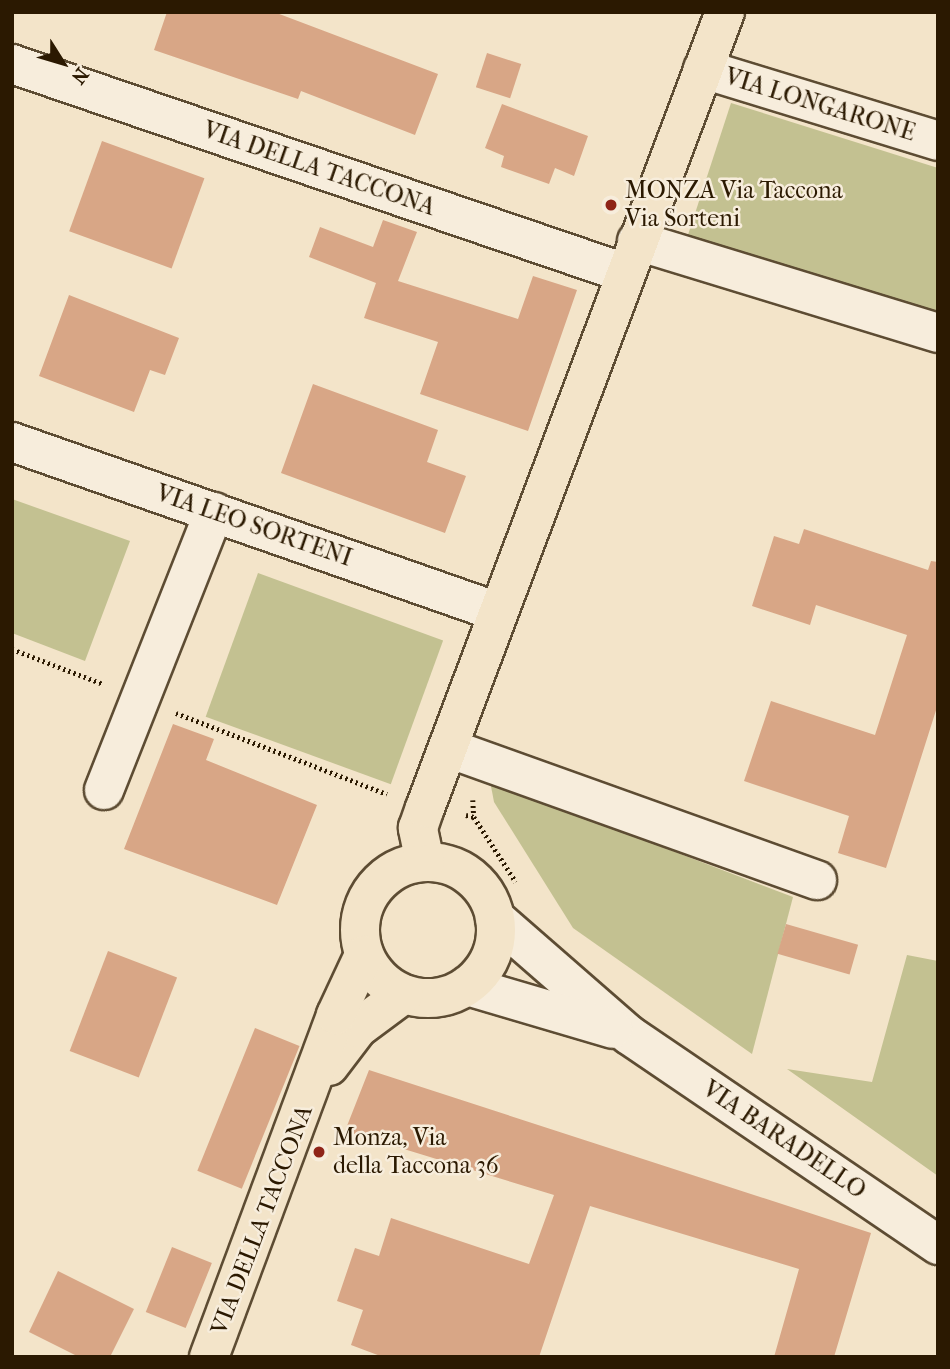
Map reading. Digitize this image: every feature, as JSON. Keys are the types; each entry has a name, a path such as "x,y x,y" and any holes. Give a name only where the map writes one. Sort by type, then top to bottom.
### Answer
{"main road":[{"path":"364,955 373,972 404,994 447,996 467,986 491,956 495,918 490,899 463,871 425,862 418,828 495,611 725,12"},
{"name":"VIA DELLA TACCONA","path":"209,1357 314,1084 336,1014 364,955 359,934 370,892 385,876 425,862"},
{"name":"VIA DELLA TACCONA","path":"314,1084 358,1028 404,994"}],"street":[{"name":"VIA DELLA TACCONA","path":"12,64 631,257 938,333"},
{"name":"VIA LONGARONE","path":"703,69 938,141"},
{"name":"VIA LEO SORTENI","path":"12,442 495,611"},
{"path":"104,790 143,700 214,512"},
{"path":"448,748 817,880"},
{"name":"VIA BARADELLO","path":"495,918 629,1035 938,1245"},
{"name":"VIA BARADELLO","path":"467,986 629,1035"}],"path":[{"path":"12,649 425,808 474,817 519,886"}],"shaded area":[{"path":"731,103 938,168 938,316 686,241"},
{"path":"12,499 130,541 85,661 12,633"},
{"path":"258,573 443,640 391,784 206,717"},
{"path":"490,781 793,897 752,1054 573,928 494,802"},
{"path":"907,955 938,961 938,1176 787,1069 872,1082"}],"building":[{"path":"167,12 274,12 438,74 415,135 301,91 298,99 154,50"},
{"path":"487,53 521,64 510,98 476,87"},
{"path":"502,104 588,136 574,176 555,168 549,184 501,167 504,156 485,148"},
{"path":"102,141 204,178 172,268 69,231"},
{"path":"383,220 417,232 398,281 518,319 533,276 577,290 528,431 420,394 438,342 364,318 376,283 309,257 320,227 373,247"},
{"path":"69,295 179,338 165,375 150,370 134,412 39,376"},
{"path":"313,384 438,430 427,462 466,476 445,533 281,473"},
{"path":"804,529 928,570 931,561 938,562 938,704 886,868 838,853 849,816 744,781 771,701 875,735 907,635 816,605 810,625 752,606 774,536 799,544"},
{"path":"173,724 214,739 206,760 317,805 277,905 124,849"},
{"path":"786,924 858,945 850,974 777,954"},
{"path":"108,951 177,978 139,1077 70,1051"},
{"path":"255,1028 300,1046 242,1189 197,1171"},
{"path":"369,1070 871,1233 834,1357 774,1357 799,1269 590,1206 539,1357 383,1357 351,1345 363,1310 337,1301 355,1248 379,1256 391,1218 529,1264 554,1195 345,1131"},
{"path":"172,1247 212,1263 186,1328 146,1312"},
{"path":"58,1271 134,1309 110,1357 79,1357 29,1332"}],"place":[{"name":"MONZA Via Taccona Via Sorteni","path":"611,205"},
{"name":"Monza, Via della Taccona 36","path":"319,1152"}]}
